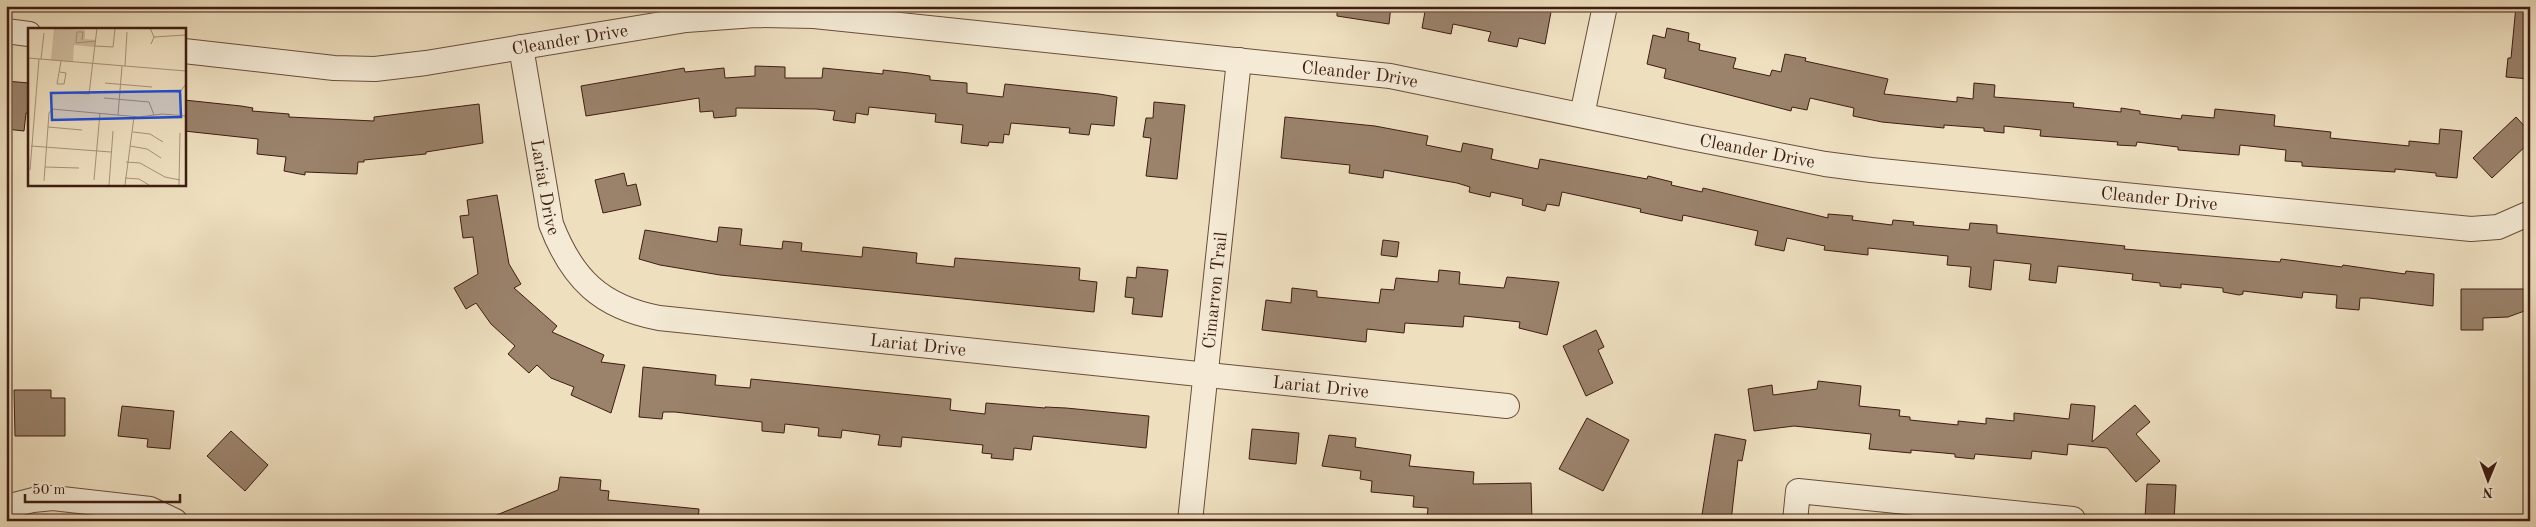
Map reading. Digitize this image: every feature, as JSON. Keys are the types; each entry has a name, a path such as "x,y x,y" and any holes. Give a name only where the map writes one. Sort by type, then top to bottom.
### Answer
{"street":[{"path":"1582,115 1605,6"},
{"name":"Cleander Drive","path":"185,51 334,68 375,69 426,63 686,20 755,15 915,16 1239,60 1390,76 1815,162 1872,170 2471,229 2498,227 2530,213"},
{"path":"6,31 28,34"},
{"name":"Lariat Drive","path":"521,47 551,224 561,251 571,267 590,288 623,308 659,318 1507,406"},
{"name":"Cimarron Trail","path":"1190,521 1239,60"},
{"path":"1795,521 1798,491 2073,519"},
{"path":"6,507 33,500 53,498 150,509 175,521"}],"building":[{"path":"1337,6 1391,6 1389,24 1337,16"},
{"path":"1426,6 1525,6 1551,12 1545,44 1519,38 1517,47 1488,41 1491,32 1453,24 1451,34 1422,28"},
{"path":"2516,6 2530,6 2530,79 2506,77 2508,58 2511,58"},
{"path":"1667,28 1689,33 1688,41 1700,44 1699,50 1736,58 1733,68 1770,76 1772,70 1781,72 1785,54 1806,58 1805,61 1888,79 1884,94 1957,102 1957,97 1973,99 1974,83 1995,85 1994,97 2074,103 2073,107 2121,112 2121,108 2140,111 2140,114 2181,119 2182,115 2214,118 2215,109 2275,115 2274,126 2331,132 2330,138 2409,146 2409,141 2439,144 2440,129 2462,131 2457,178 2436,176 2436,173 2395,169 2395,172 2302,166 2302,162 2285,161 2286,150 2240,145 2239,155 2178,150 2178,147 2137,142 2136,146 2117,145 2118,142 2040,136 2041,130 2004,126 2004,133 1984,131 1984,128 1944,125 1944,128 1882,122 1853,116 1854,108 1810,98 1807,110 1792,107 1791,111 1664,78 1666,69 1647,64 1653,35 1665,38"},
{"path":"755,66 785,67 785,78 822,78 823,68 883,74 883,70 909,73 930,76 930,80 967,83 967,93 1003,97 1005,84 1117,97 1114,126 1091,124 1089,135 1069,133 1070,128 1011,123 1009,135 1004,134 1003,143 989,142 988,146 961,143 963,125 935,122 936,114 869,107 868,115 856,113 855,123 833,120 835,111 816,109 736,108 736,116 714,118 713,111 700,112 699,98 586,116 581,86 684,68 685,72 724,68 725,78 755,76"},
{"path":"6,81 28,83 28,113 26,113 24,131 6,129"},
{"path":"185,100 241,106 253,108 252,111 289,114 289,117 374,121 374,117 479,104 483,143 426,152 426,154 364,160 364,162 358,162 357,174 305,172 305,175 284,171 286,157 257,154 258,139 185,131"},
{"path":"1154,102 1185,105 1177,179 1146,176 1151,138 1143,137 1146,118 1153,118"},
{"path":"1285,117 1375,126 1428,136 1426,145 1461,152 1463,143 1493,149 1491,159 1538,169 1540,159 1647,179 1648,176 1672,182 1671,185 1702,192 1703,188 1828,218 1828,214 1853,216 1852,220 1892,225 1893,220 1914,222 1913,225 1969,230 1970,223 1997,225 1997,233 2125,246 2124,249 2280,262 2281,259 2405,274 2406,271 2434,274 2433,306 2360,298 2359,310 2336,308 2337,295 2303,292 2302,298 2243,291 2243,294 2239,295 2223,292 2223,288 2181,284 2181,288 2160,286 2160,283 2132,280 2133,274 2058,266 2056,283 2029,280 2031,264 1994,260 1991,290 1969,287 1971,267 1947,265 1948,256 1868,248 1868,255 1824,250 1825,246 1787,238 1784,251 1755,245 1758,231 1683,215 1682,221 1640,212 1641,209 1562,192 1559,206 1547,204 1545,211 1522,205 1523,199 1491,192 1490,197 1469,192 1470,187 1457,183 1384,170 1383,178 1349,173 1350,165 1281,158"},
{"path":"2516,117 2530,132 2530,142 2492,178 2473,158"},
{"path":"624,173 627,186 636,184 641,205 603,213 595,180"},
{"path":"497,195 509,264 521,284 514,288 557,326 552,332 604,355 601,362 625,365 611,413 571,395 574,387 551,378 537,365 529,373 508,354 515,346 491,324 476,303 466,309 454,288 478,274 473,237 463,238 460,216 469,215 467,200"},
{"path":"719,227 742,229 740,245 782,249 783,241 802,243 801,251 862,257 863,247 917,253 916,263 954,267 955,258 1080,268 1079,280 1097,282 1094,312 720,275 660,265 639,259 645,230 717,242"},
{"path":"1383,240 1399,242 1397,257 1381,255"},
{"path":"1137,267 1168,270 1162,317 1132,314 1134,298 1125,297 1127,277 1136,278"},
{"path":"1439,270 1460,272 1459,284 1504,288 1507,277 1559,282 1547,335 1519,328 1520,322 1464,316 1463,327 1405,323 1404,333 1367,329 1366,342 1262,330 1266,300 1291,303 1292,288 1317,291 1317,297 1379,303 1381,289 1394,290 1396,278 1438,282"},
{"path":"2461,289 2530,289 2530,309 2508,317 2483,318 2483,330 2461,330"},
{"path":"1596,330 1604,347 1598,350 1613,383 1586,396 1563,346"},
{"path":"643,367 716,375 715,385 750,388 751,379 951,399 950,410 985,414 986,403 1149,416 1146,448 1033,436 1031,450 1014,448 1013,460 991,458 992,454 982,453 983,445 902,437 901,447 878,445 880,435 842,430 841,438 818,436 819,428 785,424 784,433 762,431 762,422 675,412 663,412 662,419 639,417"},
{"path":"1818,381 1861,386 1859,406 1900,410 1899,416 1910,417 1910,420 1958,425 1958,421 1986,424 1986,418 2014,421 2014,413 2069,419 2071,404 2095,406 2092,442 2135,405 2150,422 2136,434 2160,461 2136,482 2107,448 2068,444 2067,455 2032,451 2031,459 1975,454 1974,459 1955,457 1955,454 1911,450 1911,453 1869,449 1871,434 1794,426 1754,431 1748,389 1772,385 1773,395 1817,389"},
{"path":"14,390 51,390 51,398 65,398 65,436 15,436"},
{"path":"122,406 174,411 170,449 147,447 148,439 118,436"},
{"path":"1587,418 1629,440 1603,491 1559,469"},
{"path":"1252,429 1299,433 1296,464 1249,459"},
{"path":"231,431 268,465 245,491 207,456"},
{"path":"1715,434 1746,440 1742,461 1738,460 1731,521 1701,521"},
{"path":"1329,435 1356,438 1355,447 1411,455 1409,466 1474,472 1473,484 1531,483 1532,521 1471,521 1427,517 1428,508 1413,507 1414,496 1371,492 1372,481 1360,479 1361,471 1322,466"},
{"path":"560,477 601,480 600,490 609,491 608,500 699,509 698,521 482,521 558,490"},
{"path":"2147,484 2176,485 2174,521 2145,519"}]}
